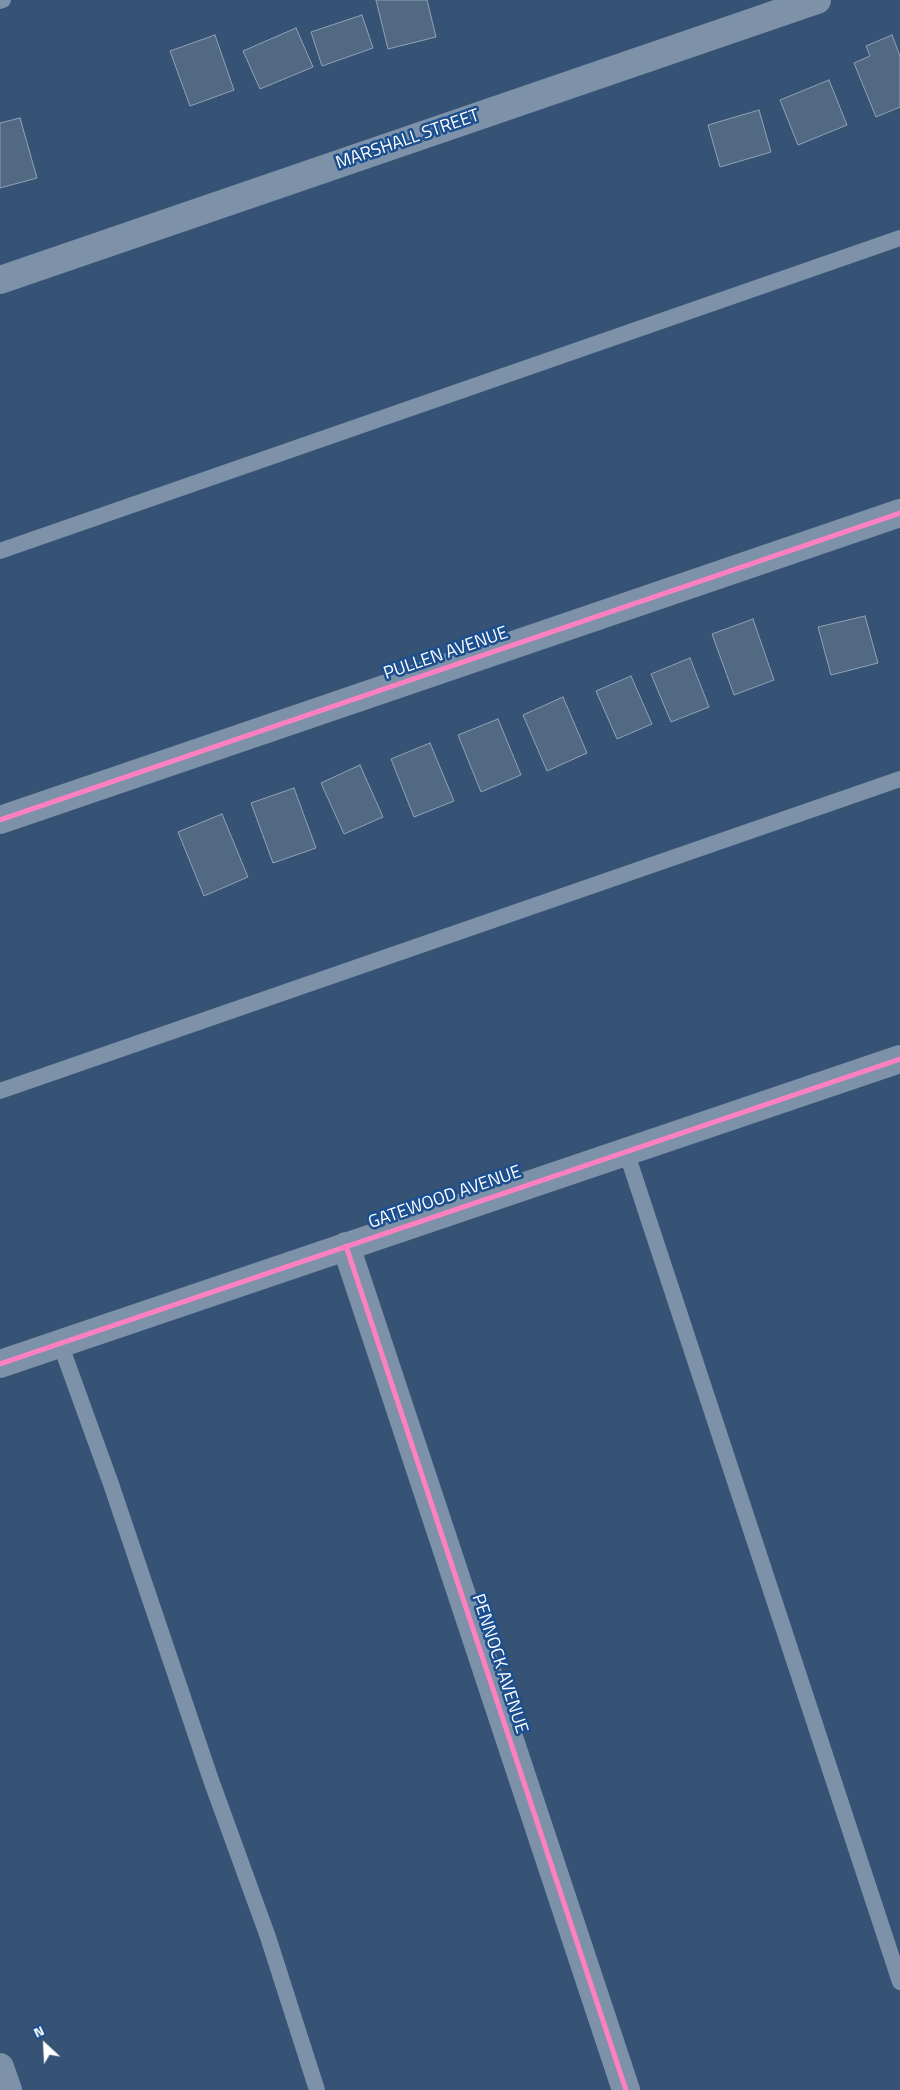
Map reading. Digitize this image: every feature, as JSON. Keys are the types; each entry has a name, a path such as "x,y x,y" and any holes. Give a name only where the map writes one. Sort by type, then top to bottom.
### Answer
{"street":[{"name":"MARSHALL STREET","path":"0,280 817,0"},
{"name":"PULLEN AVENUE","path":"0,820 900,513"},
{"name":"GATEWOOD AVENUE","path":"0,1364 626,1151 898,1068"},
{"name":"PENNOCK AVENUE","path":"346,1246 626,2090"},
{"path":"0,2067 8,2090"}],"lane":[{"path":"0,551 900,238"},
{"path":"0,1091 900,779"},
{"path":"626,1151 900,1982"},
{"path":"60,1343 111,1484 211,1780 268,1937 316,2090"}],"building":[{"path":"376,0 427,0 436,37 388,49"},
{"path":"362,15 373,48 322,66 311,32"},
{"path":"296,28 313,67 260,89 243,51"},
{"path":"215,35 234,90 190,106 170,51"},
{"path":"892,35 900,56 900,107 876,117 854,63 870,56 866,46"},
{"path":"829,80 847,125 798,145 780,100"},
{"path":"759,110 771,152 720,167 708,125"},
{"path":"20,118 37,178 0,188 0,123"},
{"path":"865,616 878,663 831,675 818,627"},
{"path":"753,619 774,680 734,695 712,634"},
{"path":"690,658 709,707 671,722 651,674"},
{"path":"631,676 652,724 617,739 596,691"},
{"path":"563,697 587,753 547,771 523,715"},
{"path":"498,719 521,775 481,792 458,735"},
{"path":"430,743 454,801 414,817 391,759"},
{"path":"360,765 383,817 344,834 321,783"},
{"path":"294,788 316,848 273,863 251,803"},
{"path":"222,814 248,877 204,896 178,832"}],"cycle path":[{"path":"0,820 900,513"},
{"path":"0,1364 900,1059"},
{"path":"346,1246 626,2090"}]}
